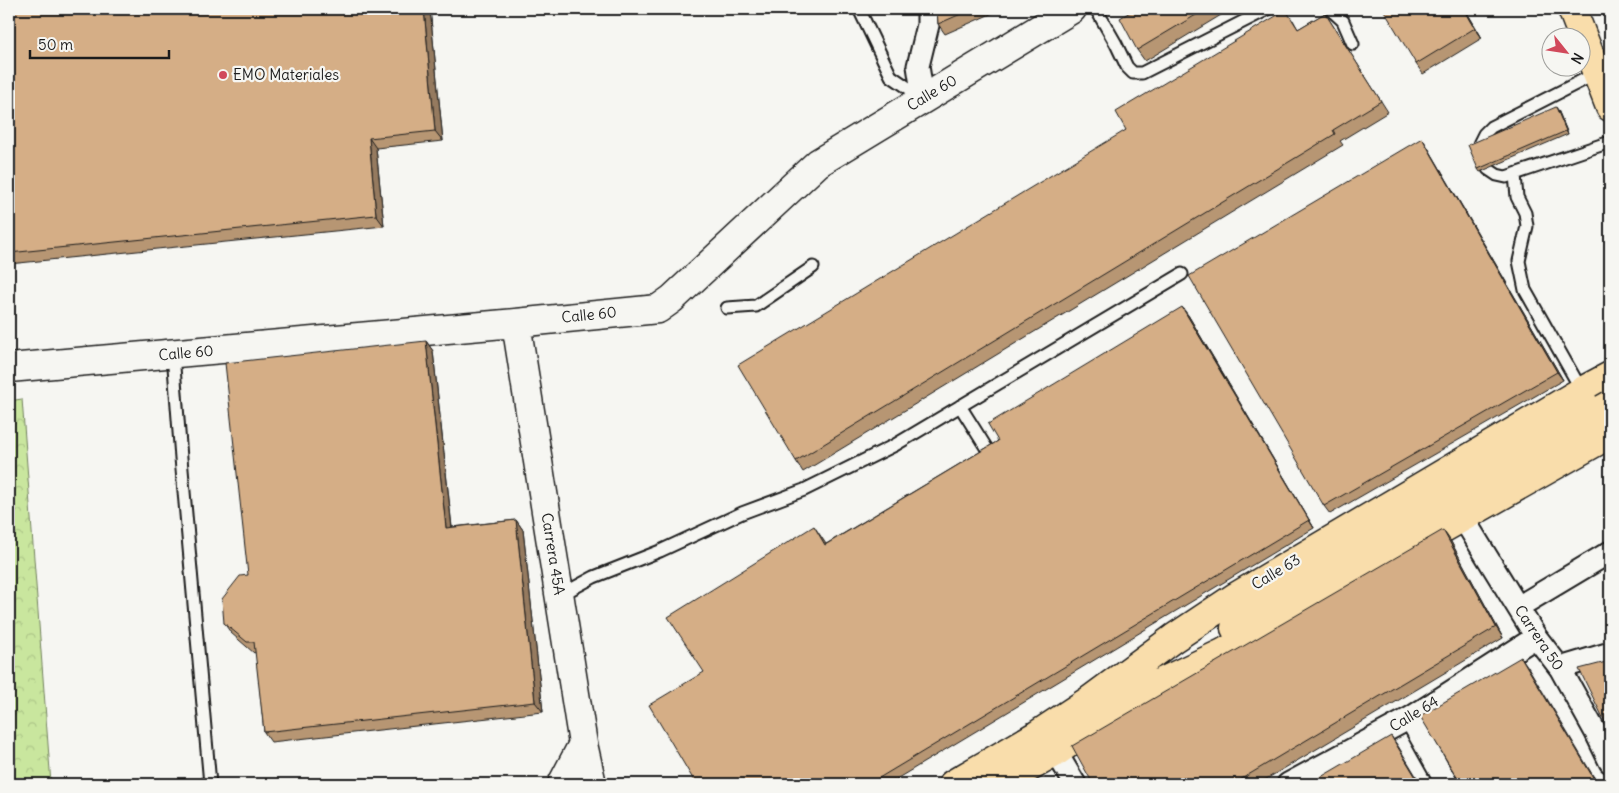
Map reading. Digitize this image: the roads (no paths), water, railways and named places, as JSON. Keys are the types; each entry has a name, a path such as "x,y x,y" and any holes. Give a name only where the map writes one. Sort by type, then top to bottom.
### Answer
{"main road":[{"path":"1572,9 1610,107"},
{"name":"Calle 63","path":"953,784 1090,700 1174,638 1237,596 1610,376"},
{"path":"1141,692 1223,653 1463,518 1609,428 1605,404 1582,391"},
{"path":"1000,784 1056,752 1271,603 1379,537 1610,405"}],"street":[{"path":"924,98 918,66 928,25 928,9"},
{"name":"Calle 60","path":"9,368 658,309 672,299 818,163 1072,9"},
{"name":"Carrera 45A","path":"516,323 583,744 592,784"},
{"name":"Carrera 50","path":"1463,518 1536,637 1560,668 1610,762"},
{"path":"1518,607 1610,552"},
{"name":"Calle 64","path":"1288,784 1410,718 1536,637"},
{"path":"1560,668 1610,653"},
{"path":"1410,718 1447,784"},
{"path":"562,784 583,744"},
{"path":"1056,752 1075,784"}],"lane":[{"path":"859,9 892,76 924,98"},
{"path":"1096,9 1127,67 1133,73 1142,73 1268,9"},
{"path":"1330,9 1343,21 1353,44"},
{"path":"1479,144 1484,134 1491,127 1597,73"},
{"path":"1488,169 1497,175 1506,177 1610,142"},
{"path":"1515,175 1517,197 1525,213 1527,226 1518,261 1525,290 1582,391"},
{"path":"727,308 756,306 813,267"},
{"path":"560,596 594,577 660,551 742,513 804,490 895,445 1182,274"},
{"path":"173,354 210,784"},
{"path":"960,406 987,449"}],"place":[{"name":"EMO Materiales","path":"223,75"}]}
